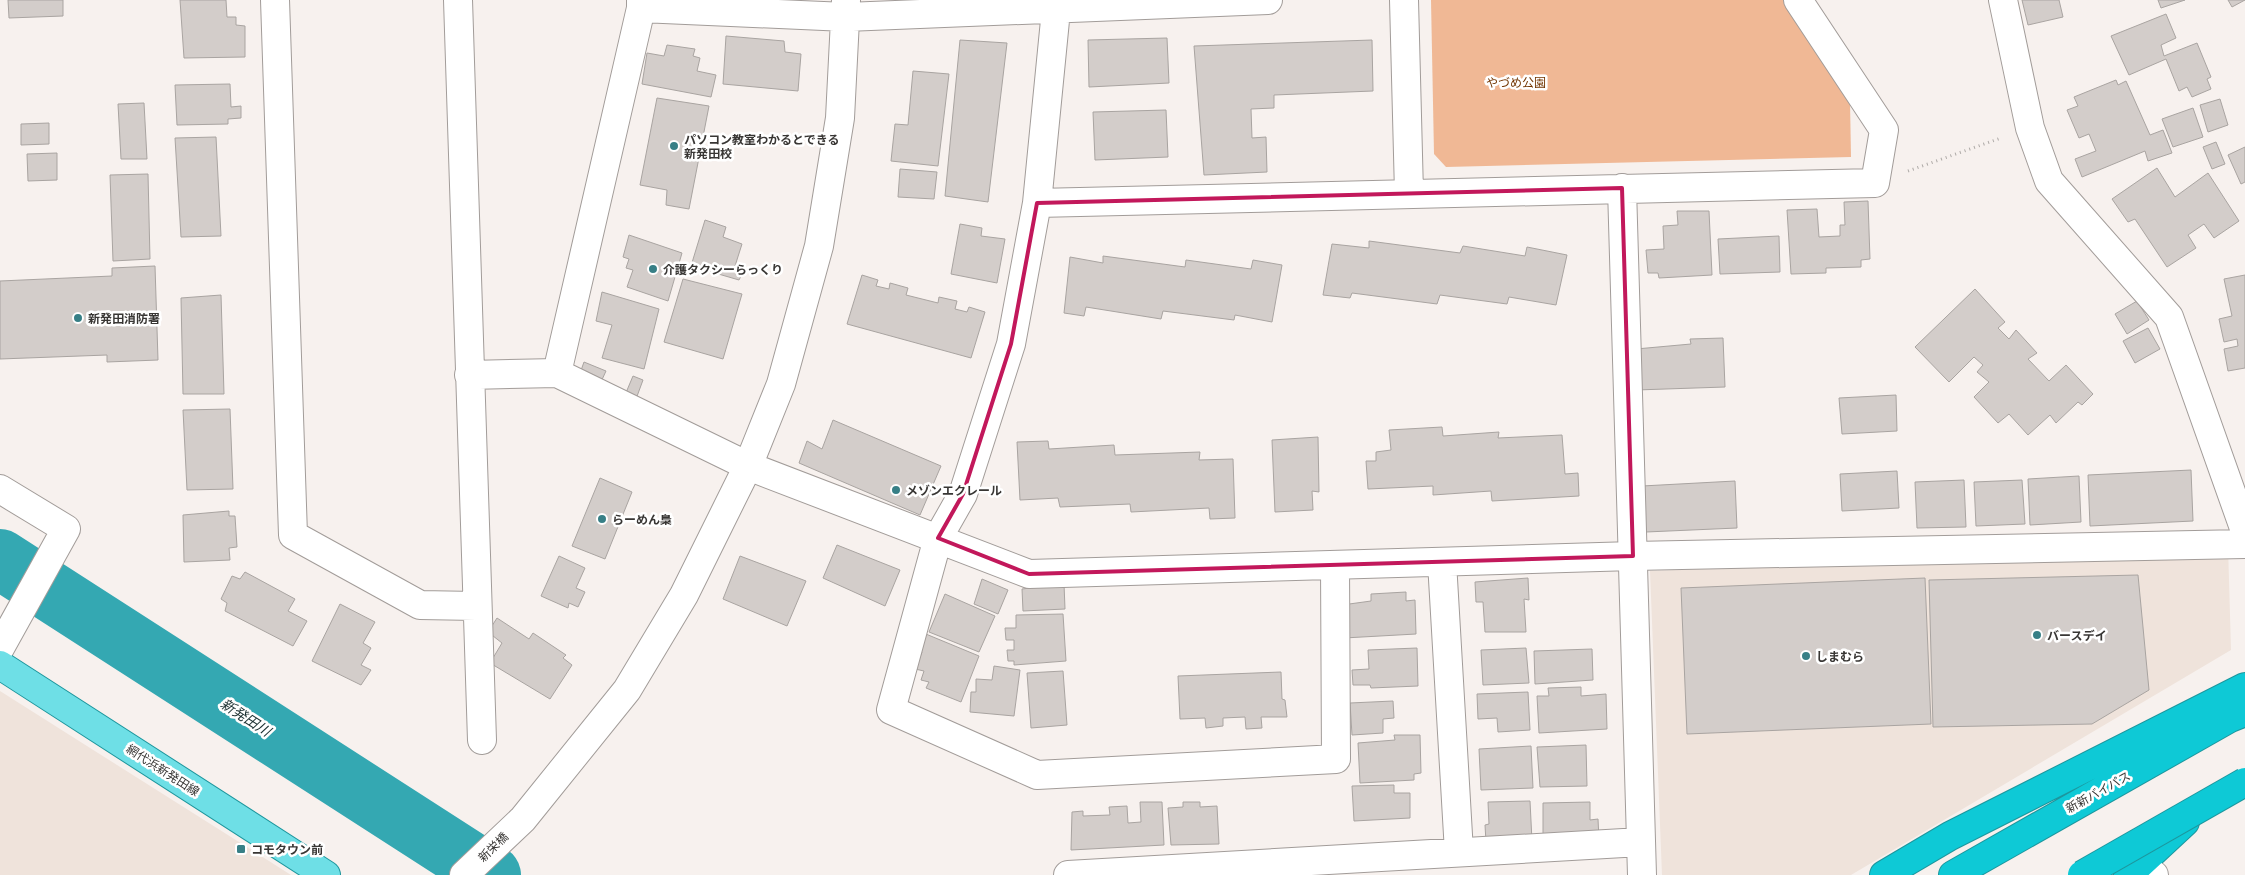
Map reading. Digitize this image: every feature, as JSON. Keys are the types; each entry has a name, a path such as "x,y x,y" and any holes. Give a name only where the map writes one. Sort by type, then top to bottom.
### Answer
{"highway":[{"path":"1884,875 1950,836 2245,687"},
{"name":"新新バイパス","path":"1953,875 2222,722 2245,712"},
{"path":"2139,873 2245,767"},
{"path":"2082,875 2245,782"}],"main road":[{"name":"網代浜新発田線","path":"0,665 326,875"}],"street":[{"path":"275,0 293,535 420,606 476,606"},
{"path":"458,0 476,606 482,740"},
{"path":"558,373 641,4 846,8 1268,0"},
{"path":"1404,0 1409,193"},
{"path":"1037,203 1875,183 1884,130 1798,0"},
{"path":"2003,0 2030,128 2049,181 2169,316 2245,531"},
{"path":"1057,3 1037,203 1010,344 963,494 938,538 891,710 1037,775 1336,759 1335,565"},
{"name":"新栄橋","path":"464,875 523,819 627,690 684,596 748,466 781,384 819,246 840,118 846,8"},
{"path":"1622,188 1642,875"},
{"path":"469,375 558,373 748,466 1029,574 1633,556 2245,544"},
{"path":"0,489 66,529 0,648"},
{"path":"1442,562 1459,852"},
{"path":"1068,875 1276,869 1459,852 1641,842"}],"path":[{"path":"1875,183 2030,128"}],"highlighted area":[{"path":"1622,188 1633,556 1029,574 938,538 963,494 1011,344 1037,203"}],"shaded area":[{"path":"2228,545 2231,650 1851,875 1662,875 1650,571"},
{"path":"0,691 291,875 0,875"}],"green space":[{"name":"やづめ公園","path":"1431,0 1783,0 1850,101 1851,157 1446,167 1434,154"}],"building":[{"path":"8,0 63,0 63,16 9,18"},
{"path":"180,0 226,0 227,17 236,17 236,25 245,26 245,57 184,58"},
{"path":"2022,0 2059,0 2063,17 2028,25"},
{"path":"2158,0 2185,0 2161,8"},
{"path":"2228,0 2245,0 2232,7"},
{"path":"2166,14 2176,38 2161,45 2164,56 2197,43 2211,77 2207,79 2211,89 2192,97 2187,87 2179,91 2166,59 2129,75 2111,36"},
{"path":"726,36 784,41 785,52 801,54 798,91 723,84"},
{"path":"1167,38 1169,83 1089,87 1088,40"},
{"path":"960,40 1007,43 988,202 945,196"},
{"path":"1372,40 1373,91 1274,95 1274,108 1251,109 1252,138 1266,137 1267,172 1204,175 1194,46"},
{"path":"667,45 695,49 693,56 700,58 697,71 716,75 711,97 642,84 647,53 664,56"},
{"path":"913,71 949,74 938,166 891,161 895,124 908,125"},
{"path":"2116,80 2118,85 2126,81 2150,135 2163,130 2172,153 2148,161 2145,151 2082,177 2075,159 2096,151 2089,134 2079,138 2067,110 2078,106 2074,97"},
{"path":"230,84 231,107 241,106 241,118 228,119 228,124 177,125 175,85"},
{"name":"パソコン教室わかるとできる 新発田校","path":"657,98 709,106 689,209 666,205 667,190 640,185"},
{"path":"2220,99 2228,125 2208,132 2200,105"},
{"path":"144,103 147,159 121,159 118,104"},
{"path":"2193,108 2203,137 2173,147 2162,119"},
{"path":"1166,110 1168,157 1095,160 1093,112"},
{"path":"49,123 49,144 21,145 21,124"},
{"path":"216,137 221,236 181,237 175,138"},
{"path":"2216,142 2225,164 2212,169 2203,147"},
{"path":"2245,147 2245,182 2241,184 2228,155"},
{"path":"57,153 57,180 28,181 27,154"},
{"path":"2157,168 2175,197 2208,173 2239,221 2214,238 2204,224 2188,235 2196,248 2167,267 2135,219 2128,222 2112,199"},
{"path":"900,169 937,172 934,199 898,197"},
{"path":"148,174 150,259 113,261 110,175"},
{"path":"1868,201 1870,259 1861,260 1861,267 1826,268 1826,273 1791,274 1787,210 1817,209 1819,237 1840,236 1840,225 1845,225 1844,202"},
{"path":"1677,211 1709,211 1712,275 1659,278 1658,273 1648,273 1646,250 1664,249 1663,226 1678,225"},
{"path":"705,220 726,227 723,237 742,244 735,266 744,270 739,280 691,266"},
{"path":"960,224 982,228 981,236 1005,239 997,283 951,274"},
{"name":"介護タクシーらっくり","path":"629,235 682,253 668,301 627,287 633,270 626,268 629,259 623,257"},
{"path":"1779,236 1780,272 1720,274 1718,239"},
{"path":"1369,241 1460,253 1463,246 1525,256 1527,247 1567,255 1556,305 1509,297 1507,304 1440,295 1437,304 1352,293 1350,298 1323,295 1332,244 1369,248"},
{"path":"1103,256 1185,267 1186,260 1251,269 1253,260 1282,265 1272,322 1235,315 1234,320 1163,311 1161,319 1086,307 1084,316 1064,313 1070,257 1103,263"},
{"name":"新発田消防署","path":"155,266 158,360 107,362 107,355 0,359 0,281 112,276 112,268"},
{"path":"862,275 878,280 876,286 889,289 890,283 908,288 906,295 938,303 939,297 957,301 955,309 967,312 969,307 985,312 971,358 847,324"},
{"path":"2245,275 2245,368 2228,371 2224,349 2238,346 2237,339 2224,342 2219,319 2232,316 2224,279"},
{"path":"683,279 742,294 723,359 664,342"},
{"path":"1975,289 2005,322 1998,328 2009,339 2016,330 2037,353 2028,359 2049,381 2066,365 2093,394 2082,405 2078,402 2056,423 2050,415 2028,435 2009,414 1998,423 1974,397 1989,382 1977,372 1983,365 1974,357 1949,382 1915,347"},
{"path":"602,292 659,309 644,369 602,358 612,325 596,321"},
{"path":"221,295 224,394 183,394 181,298"},
{"path":"2137,301 2149,320 2127,334 2115,314"},
{"path":"2148,328 2160,349 2135,363 2123,341"},
{"path":"1723,338 1725,387 1636,390 1636,349 1691,344 1690,339"},
{"path":"584,362 606,371 600,384 579,376"},
{"path":"633,376 643,380 636,399 625,395"},
{"path":"1896,395 1897,431 1842,434 1839,398"},
{"path":"230,409 233,489 187,490 183,410"},
{"name":"メゾンエクレール","path":"833,420 941,466 920,515 799,463 807,441 822,449"},
{"path":"1442,427 1443,436 1499,432 1498,438 1562,435 1565,474 1578,473 1579,496 1492,501 1491,491 1433,495 1433,486 1368,489 1366,461 1376,461 1376,452 1391,450 1389,430"},
{"path":"1318,437 1319,492 1312,491 1313,510 1275,512 1272,440"},
{"path":"1048,441 1049,449 1114,445 1115,455 1200,452 1199,460 1233,459 1235,518 1210,519 1209,508 1131,512 1130,504 1060,507 1058,498 1020,500 1017,442"},
{"path":"2191,470 2193,521 2090,526 2088,475"},
{"path":"1897,471 1899,508 1842,511 1840,474"},
{"path":"2079,476 2081,522 2030,525 2028,479"},
{"name":"らーめん梟","path":"600,478 632,492 605,559 572,546"},
{"path":"1964,480 1966,527 1917,528 1915,482"},
{"path":"2022,480 2025,524 1976,526 1974,482"},
{"path":"1735,481 1737,528 1646,532 1642,486"},
{"path":"229,511 229,516 235,516 237,547 229,548 230,560 184,562 183,515"},
{"path":"837,545 900,570 885,606 823,578"},
{"path":"559,556 585,568 576,588 585,592 578,607 569,603 568,608 541,596"},
{"path":"740,556 806,581 787,626 723,599"},
{"path":"245,572 295,599 288,611 307,621 293,646 225,611 227,603 221,599 232,576 240,579"},
{"name":"バースデイ","path":"2138,575 2149,690 2092,724 1933,727 1929,580"},
{"path":"1528,578 1529,600 1524,599 1526,632 1485,632 1483,602 1476,602 1475,582"},
{"name":"しまむら","path":"1925,578 1931,724 1687,734 1681,588"},
{"path":"982,579 1008,590 998,614 974,604"},
{"path":"1064,584 1065,609 1023,611 1022,589"},
{"path":"1406,592 1406,601 1415,600 1416,634 1344,638 1342,605 1371,601 1371,594"},
{"path":"945,594 995,616 979,652 929,632"},
{"path":"340,604 375,622 363,643 371,648 361,665 371,670 361,685 312,661"},
{"path":"1063,614 1066,661 1014,665 1014,661 1008,661 1007,650 1014,650 1014,640 1006,640 1005,628 1016,628 1016,615"},
{"path":"497,618 529,639 533,633 566,655 563,658 572,665 550,699 490,663 502,643 488,632"},
{"path":"921,632 979,656 961,702 926,688 929,682 921,680 924,671 915,669 922,652 915,649"},
{"path":"1417,648 1418,686 1371,688 1370,685 1353,685 1352,670 1369,669 1368,650"},
{"path":"1526,648 1529,683 1483,685 1481,650"},
{"path":"1592,649 1593,680 1535,684 1534,651"},
{"path":"994,666 1020,670 1014,716 970,712 971,692 976,692 976,679 992,680"},
{"path":"1063,671 1067,725 1031,728 1027,673"},
{"path":"1281,672 1282,699 1285,700 1287,717 1261,717 1262,728 1246,729 1245,717 1223,718 1223,726 1206,728 1205,718 1180,719 1178,676"},
{"path":"1581,687 1581,696 1606,694 1607,729 1539,733 1537,696 1549,696 1548,688"},
{"path":"1528,692 1530,730 1498,732 1497,718 1478,719 1477,694"},
{"path":"1393,701 1394,718 1383,719 1383,733 1352,735 1350,703"},
{"path":"1394,735 1420,735 1421,773 1414,774 1414,780 1360,783 1358,743 1395,740"},
{"path":"1586,745 1587,786 1540,787 1537,747"},
{"path":"1531,746 1533,788 1481,790 1479,749"},
{"path":"1394,785 1394,793 1410,793 1410,818 1354,821 1352,786"},
{"path":"1530,801 1532,841 1486,842 1485,825 1489,824 1488,802"},
{"path":"1140,802 1162,802 1164,845 1071,850 1072,812 1083,811 1083,816 1110,815 1109,807 1127,806 1128,823 1141,822"},
{"path":"1183,802 1200,802 1200,807 1217,806 1219,844 1171,845 1168,808 1183,807"},
{"path":"1590,802 1590,820 1598,819 1599,840 1543,841 1543,803"}],"waterway":[{"name":"新発田川","path":"0,559 491,875"}],"place":[{"name":"パソコン教室わかるとできる 新発田校","path":"674,146"},
{"name":"介護タクシーらっくり","path":"653,269"},
{"name":"新発田消防署","path":"78,318"},
{"name":"メゾンエクレール","path":"896,490"},
{"name":"らーめん梟","path":"602,519"},
{"name":"バースデイ","path":"2037,635"},
{"name":"しまむら","path":"1806,656"},
{"name":"コモタウン前","path":"241,849"}]}
